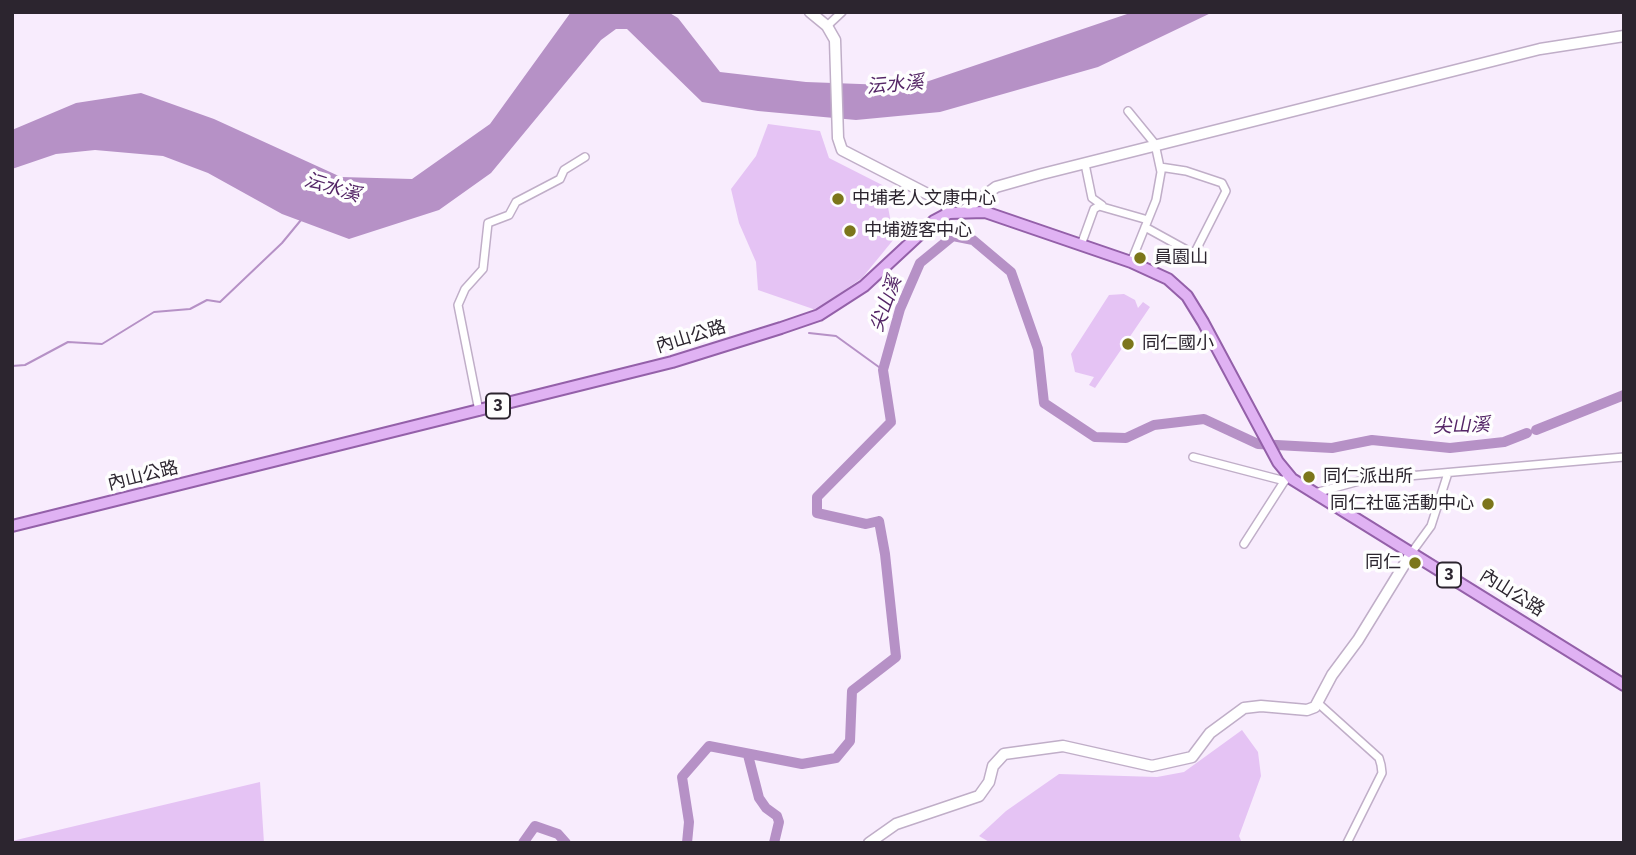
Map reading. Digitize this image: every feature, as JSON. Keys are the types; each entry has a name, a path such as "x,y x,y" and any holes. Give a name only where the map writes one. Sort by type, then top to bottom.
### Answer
{"main road":[{"name":"3","path":"949,213 985,212 1131,262"},
{"name":"內山公路","path":"12,526 672,362 819,315 864,286 934,220 949,213"},
{"name":"內山公路","path":"1131,262 1168,279 1187,296 1287,478 1624,684"}],"street":[{"path":"810,12 827,26 835,40 838,138 842,150 945,203 949,213"},
{"path":"827,26 842,12"},
{"path":"962,212 996,187 1155,144 1540,49 1624,36"},
{"path":"1128,111 1155,144 1161,184 1131,262"},
{"path":"479,411 458,305 465,289 483,269 488,223 509,215 516,202 560,179 564,170 585,157"},
{"path":"1086,164 1092,198 1102,205 1146,223 1194,254 1226,191 1222,183 1186,171 1160,167"},
{"path":"1081,245 1094,209 1102,205"},
{"path":"1193,457 1287,478 1244,544"},
{"path":"1315,493 1363,480 1624,457"},
{"path":"869,843 896,824 979,796 989,782 993,766 1004,754 1063,746 1152,766 1192,757 1210,733 1244,708 1261,706 1307,710 1319,705 1332,675 1358,640 1431,526 1448,473"},
{"path":"1319,705 1379,758 1381,765 1381,773 1347,843"}],"shaded area":[{"path":"768,124 820,131 829,158 892,190 888,207 894,239 862,278 816,310 758,290 756,262 739,223 731,189 756,156"},
{"path":"1124,294 1135,300 1138,308 1143,302 1150,307 1095,388 1089,385 1094,377 1075,372 1071,354 1109,295"},
{"path":"1242,730 1258,752 1261,776 1239,836 1242,843 991,843 979,836 1006,811 1059,774 1157,777 1184,772"},
{"path":"260,782 264,843 12,843 12,841"}],"water":[{"name":"沄水溪","path":"571,12 668,12 678,18 720,72 806,82 914,86 1133,12 1213,12 1098,67 940,112 856,120 758,111 702,102 627,29 616,29 601,40 491,173 439,210 349,239 282,214 208,173 163,156 95,150 56,154 12,169 12,130 76,103 141,93 214,119 341,177 412,179 490,124"}],"waterway":[{"path":"12,366 25,365 68,342 102,344 154,312 190,309 207,300 220,302 282,243 301,220"},
{"name":"尖山溪","path":"687,843 689,822 682,777 709,746 802,764 836,758 850,741 852,691 896,657 879,521 866,524 817,513 817,497 891,422 883,370 900,309 920,263 953,236 973,240 1011,272 1038,349 1044,403 1095,437 1126,438 1154,425 1204,419 1258,444 1332,448 1372,440 1450,448 1504,442 1527,433"},
{"path":"809,333 836,336 883,370"},
{"name":"尖山溪","path":"1536,430 1624,395"},
{"path":"748,755 759,798 766,808 777,816 779,822 774,843"},
{"name":"尖山溪","path":"523,843 535,826 558,834 566,843"}],"place":[{"name":"中埔老人文康中心","path":"838,199"},
{"name":"中埔遊客中心","path":"850,231"},
{"name":"員園山","path":"1140,258"},
{"name":"同仁國小","path":"1128,344"},
{"name":"同仁派出所","path":"1309,477"},
{"name":"同仁社區活動中心","path":"1488,504"},
{"name":"同仁","path":"1415,563"}]}
